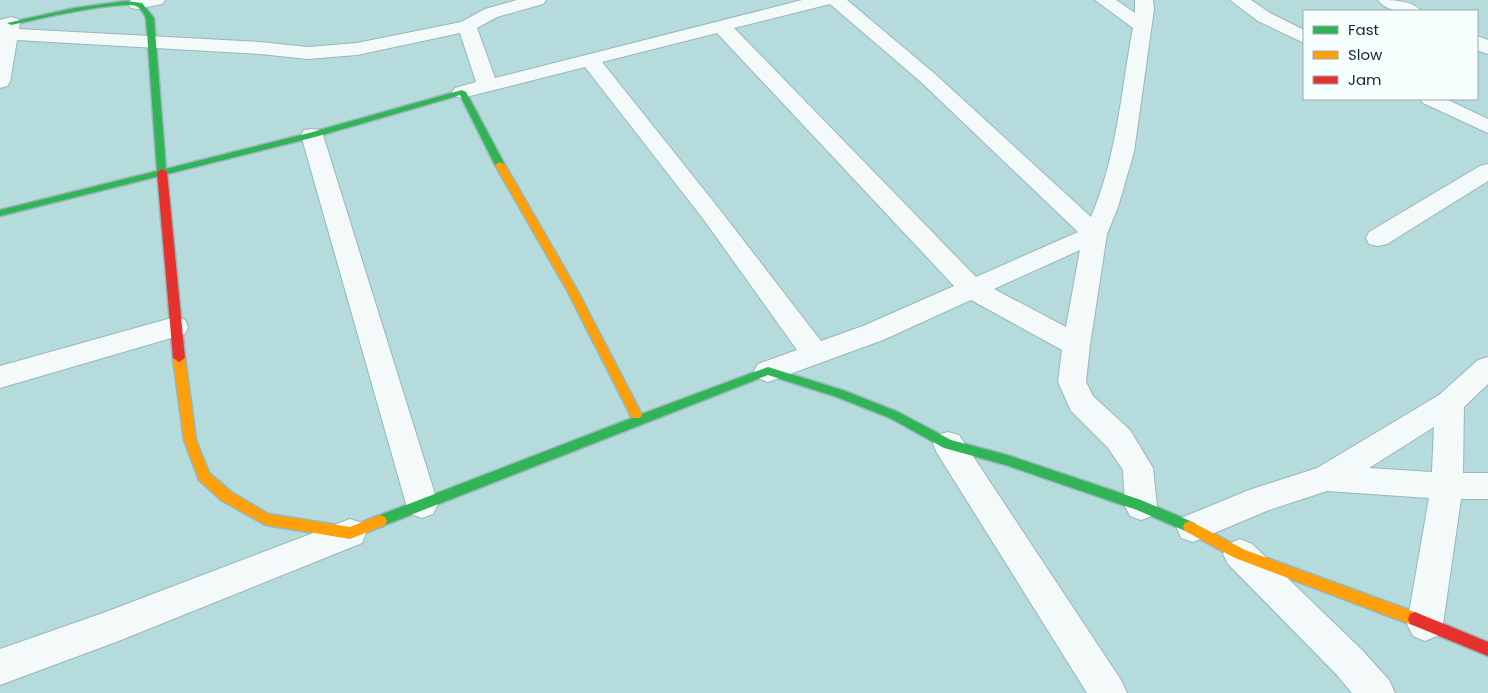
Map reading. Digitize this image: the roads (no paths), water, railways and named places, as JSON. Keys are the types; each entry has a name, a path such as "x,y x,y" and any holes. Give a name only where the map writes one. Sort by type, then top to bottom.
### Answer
{"street":[{"path":"7,28 96,4 116,2 137,4 156,0"},
{"path":"7,28 152,43 260,48 308,53 330,52 357,49 467,26 491,13 537,0"},
{"path":"0,213 162,171 312,136 462,92 591,61 823,0"},
{"path":"836,0 928,78 1095,234"},
{"path":"1104,0 1142,26"},
{"path":"1141,506 1138,468 1118,439 1081,403 1072,382 1076,345 1095,234 1103,218 1123,148 1132,103 1145,8 1144,0"},
{"path":"1239,0 1264,17 1303,36"},
{"path":"1387,0 1410,10"},
{"path":"137,4 144,8 150,18 174,327 190,440 204,476 226,496 266,519 350,533"},
{"path":"467,26 476,57 488,86"},
{"path":"722,27 972,288 1076,345"},
{"path":"0,82 7,28"},
{"path":"591,61 712,215 815,354"},
{"path":"462,92 511,185 572,290 640,420"},
{"path":"1432,100 1488,127"},
{"path":"312,136 422,504"},
{"path":"1378,238 1488,171"},
{"path":"0,667 102,630 768,371 873,334 1095,234"},
{"path":"0,377 174,327"},
{"path":"1193,528 1260,500 1327,478 1449,403 1487,368"},
{"path":"768,371 859,401 894,415 948,444 1007,460 1141,506 1193,528 1240,554 1357,596 1488,649"},
{"path":"1425,624 1447,486 1449,403"},
{"path":"948,444 1108,693"},
{"path":"1327,478 1447,486 1488,486"},
{"path":"1240,554 1350,662 1376,693"}]}
